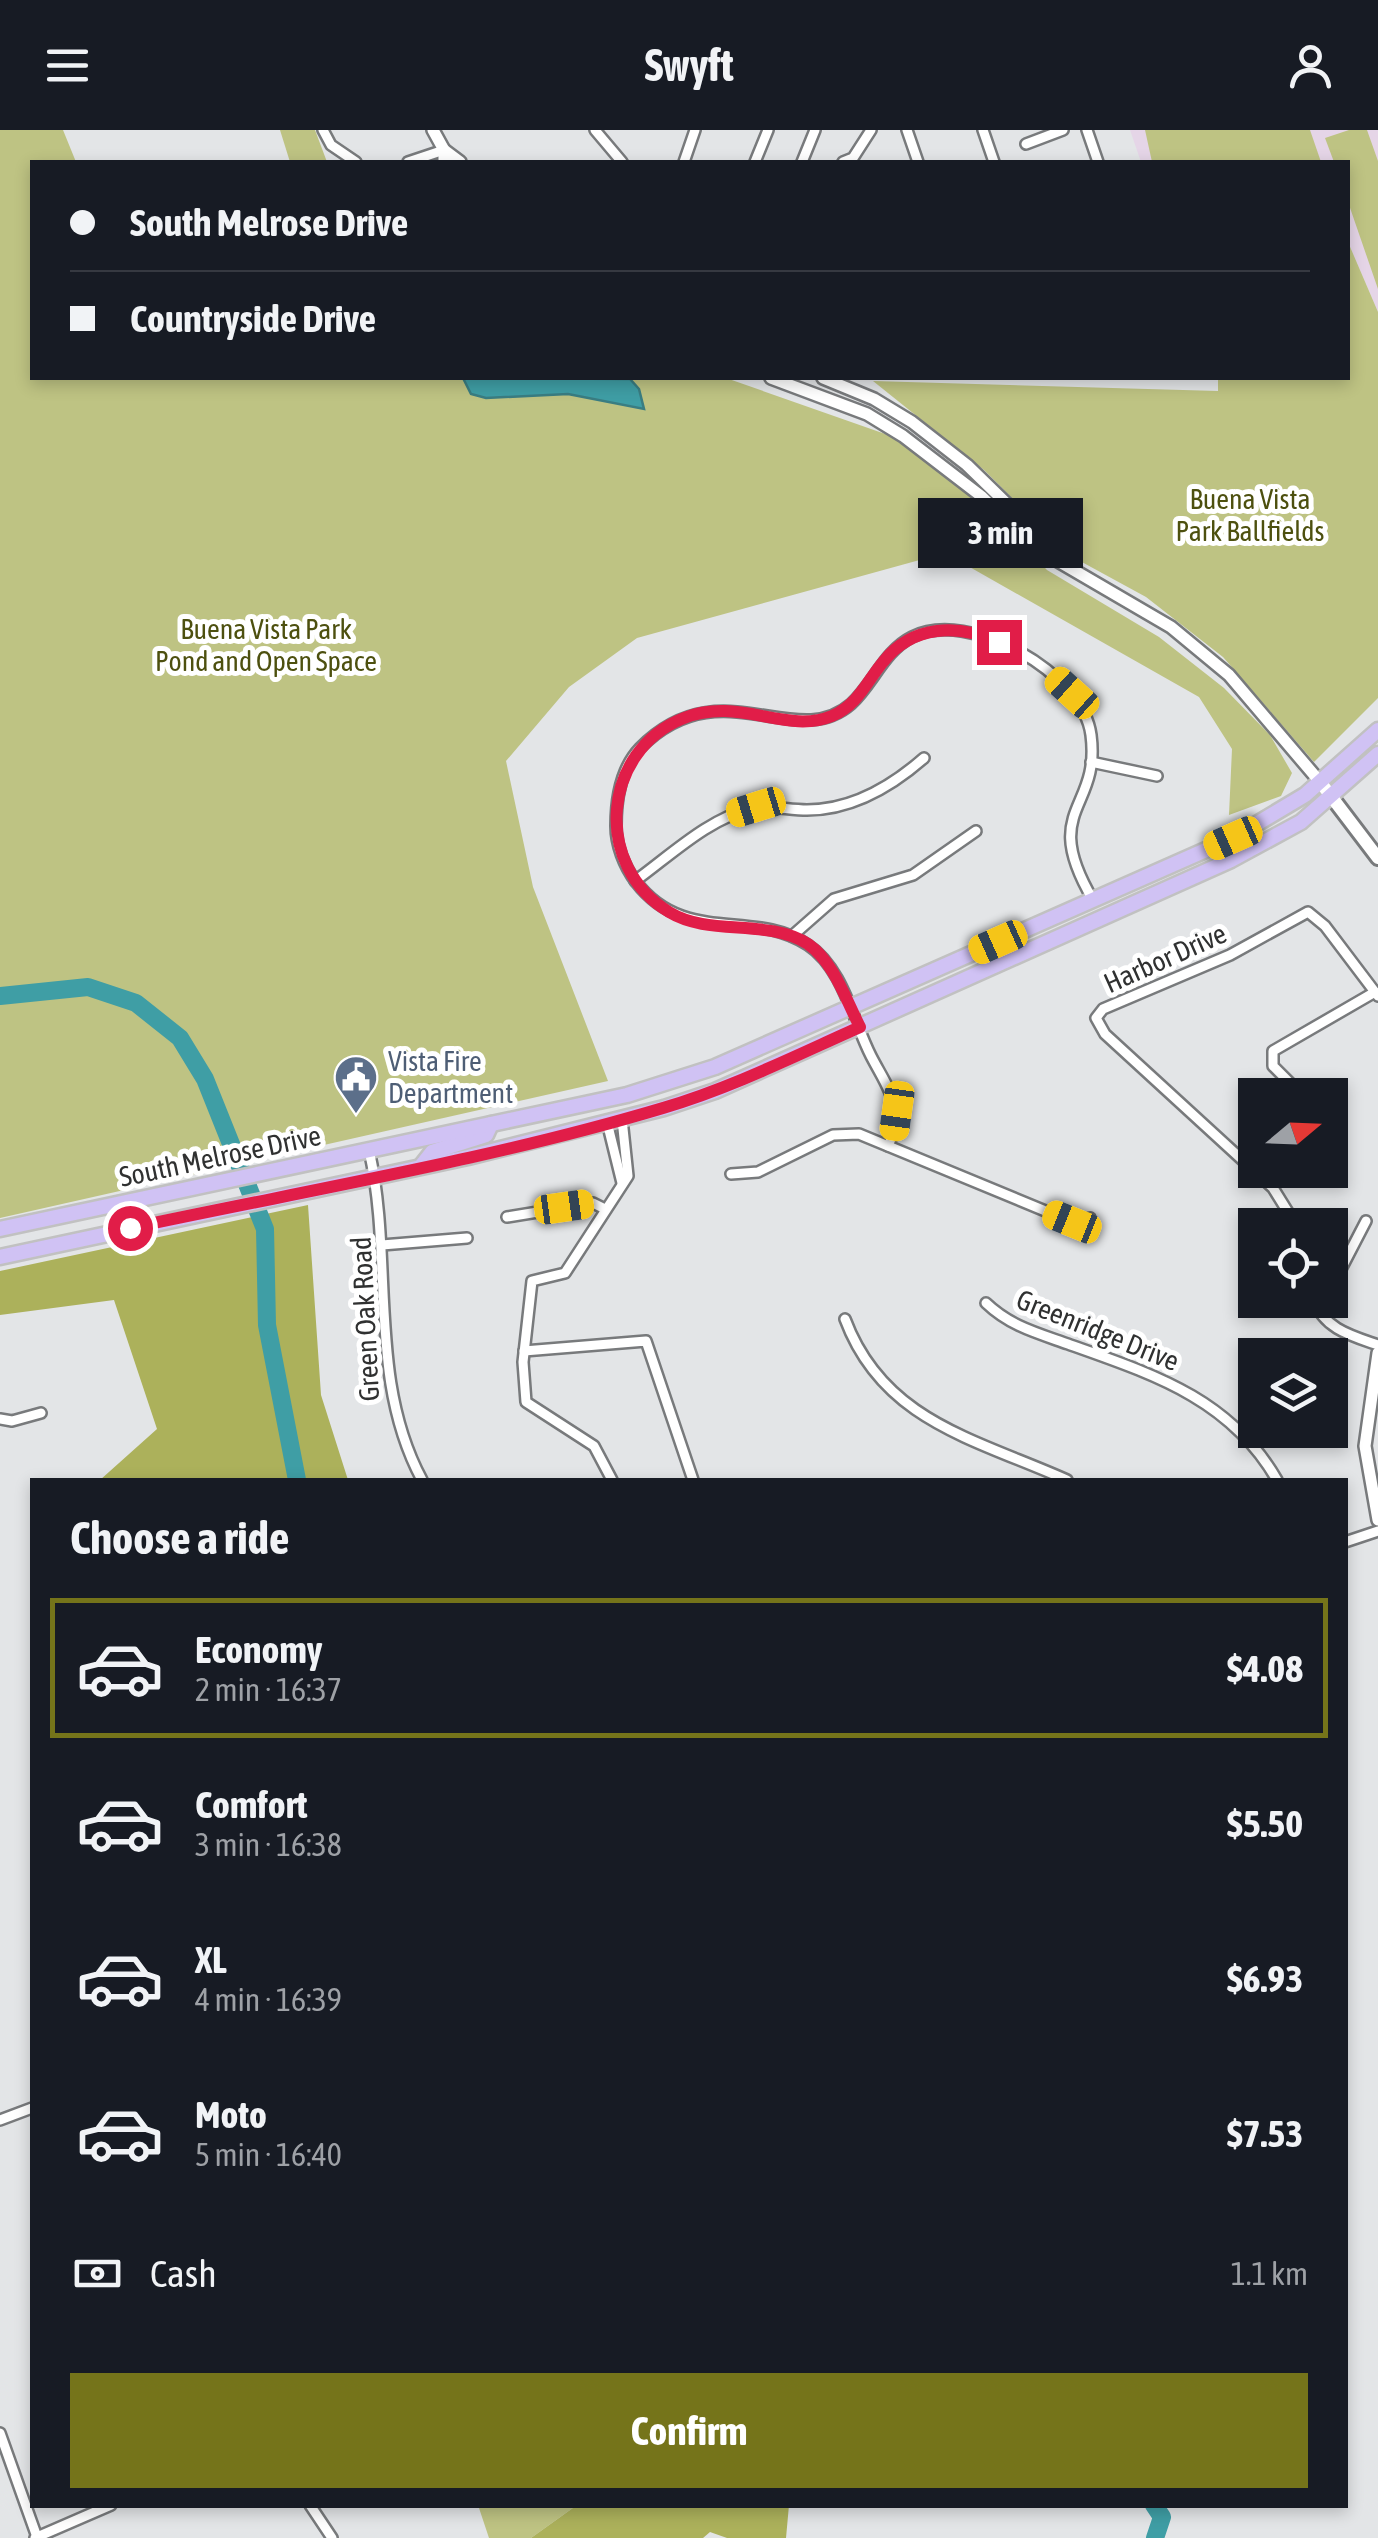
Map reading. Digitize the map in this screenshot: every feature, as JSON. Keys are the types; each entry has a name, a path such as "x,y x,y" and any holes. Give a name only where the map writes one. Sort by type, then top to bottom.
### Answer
{"main road":[{"name":"South Melrose Drive","path":"0,1230 670,1083 850,1008 1233,838 1321,782 1378,730"},
{"name":"South Melrose Drive","path":"0,1257 615,1121 715,1091 1231,860 1300,822 1378,754"},
{"path":"1321,782 1378,858"},
{"path":"421,1166 432,1152 486,1135 492,1124"}],"street":[{"path":"323,130 331,145 353,160"},
{"path":"434,130 444,156"},
{"path":"595,130 620,160"},
{"path":"685,160 695,130"},
{"path":"756,160 768,130"},
{"path":"802,160 815,130"},
{"path":"848,160 854,158 871,130"},
{"path":"906,130 917,160"},
{"path":"983,130 993,160"},
{"path":"1026,144 1063,130"},
{"path":"1087,130 1097,160"},
{"path":"776,380 867,414 903,436 981,496 1034,546 1171,627 1229,675 1321,782"},
{"path":"828,380 874,399 943,445 1041,537 1050,553"},
{"path":"888,1146 897,1111 892,1086 872,1058 860,1027 818,954 792,936 700,923 671,914 635,881 616,834 616,802 620,783 639,750 680,719 706,711 742,710 777,719 807,721 831,717 859,696 883,661 911,638 945,628 973,630 999,642 1072,693 1090,730 1091,762 1072,813 1069,840 1073,866 1093,900"},
{"path":"635,881 723,818 756,807 811,810 852,802 904,776 924,758"},
{"path":"1091,762 1157,776"},
{"path":"792,936 834,900 913,875 976,831"},
{"name":"Harbor Drive","path":"1285,1208 1273,1188 1105,1034 1096,1018 1104,1009 1230,955 1308,912 1325,926 1376,994"},
{"path":"1285,1078 1273,1066 1273,1051 1376,994"},
{"path":"611,1478 594,1446 526,1402 524,1351 532,1280 565,1274 622,1183 615,1121"},
{"path":"731,1174 758,1172 833,1135 859,1134 1072,1222 1090,1218"},
{"name":"Green Oak Road","path":"370,1150 376,1176 393,1411 421,1478"},
{"path":"507,1217 593,1203 605,1209"},
{"path":"1348,1254 1366,1221"},
{"path":"382,1245 468,1238"},
{"name":"Greenridge Drive","path":"986,1303 1006,1323 1166,1379 1214,1406 1244,1434 1276,1478"},
{"path":"1322,1318 1378,1349 1365,1446 1378,1520"},
{"path":"844,1319 857,1353 892,1396 920,1414 1063,1478"},
{"path":"524,1351 646,1340 693,1478"},
{"path":"0,1419 12,1421 41,1413"},
{"path":"1348,1541 1378,1531"},
{"path":"0,2120 30,2109"},
{"path":"0,2433 36,2538 104,2508"},
{"path":"312,2508 332,2538"}],"shaded area":[{"path":"1130,130 1378,130 1378,312 1350,247 1350,160 1140,160"}],"green space":[{"name":"Buena Vista Park Pond and Open Space","path":"0,130 63,130 75,160 30,160 30,380 732,380 928,449 1047,570 1159,637 1224,688 1270,735 1292,773 1281,796 1229,815 1232,749 1199,697 945,553 637,638 569,687 506,761 533,887 608,1081 0,1218"},
{"path":"280,130 315,130 326,160 289,160"},
{"path":"1145,130 1310,130 1320,160 1152,160"},
{"path":"1349,130 1367,130 1378,161 1378,289 1350,208 1350,160 1333,160 1325,138"},
{"name":"Buena Vista Park Ballfields","path":"1350,247 1378,312 1378,698 1314,762 1223,657 1146,597 1069,555 984,470 873,381 1218,391 1218,380 1350,380"},
{"path":"308,1205 321,1395 347,1478 102,1478 157,1429 114,1300 0,1315 0,1271"},
{"path":"479,2508 573,2508 531,2538 489,2538"},
{"path":"573,2508 789,2508 786,2538 727,2538 710,2532 703,2538 531,2538"}],"water":[{"path":"464,380 631,380 639,389 644,409 568,394 486,398 471,394"}],"waterway":[{"path":"0,996 88,987 136,1003 180,1038 205,1079 265,1229 267,1325 297,1478"},
{"path":"1155,2538 1162,2517 1156,2508"}],"place":[{"name":"Vista Fire Department","path":"356,1115"}],"route":[{"path":"130,1228 468,1157 664,1108 715,1091 860,1027 832,972 810,946 781,933 700,923 671,914 646,895 620,853 616,834 620,783 639,750 680,719 706,711 742,710 777,719 807,721 831,717 870,685 883,661 911,638 945,628 973,630 999,642"}]}
